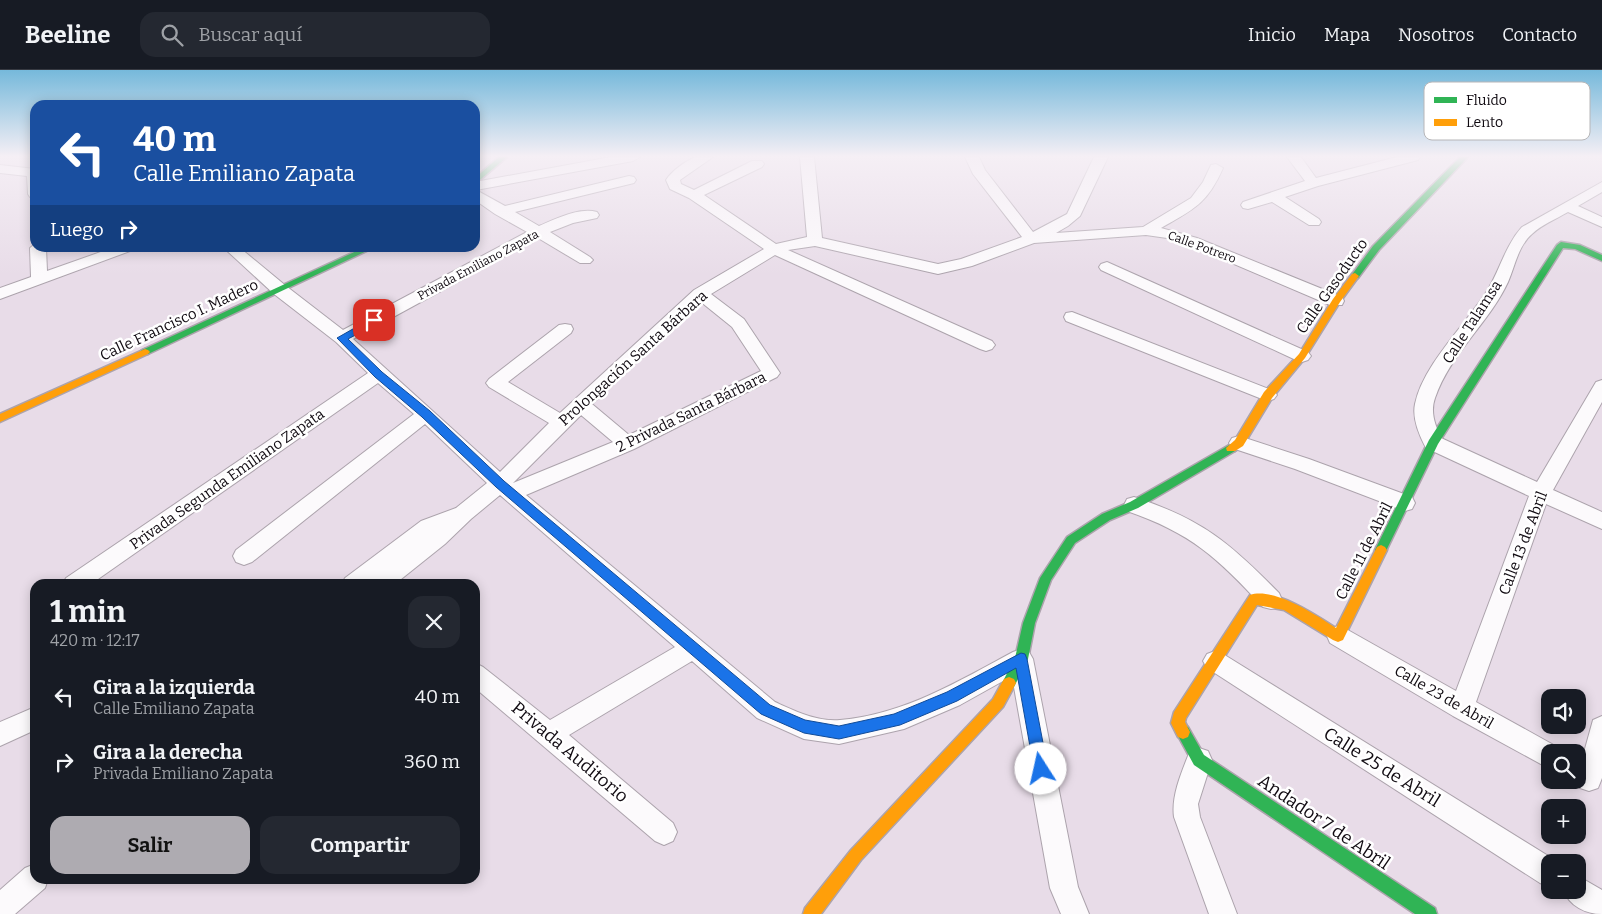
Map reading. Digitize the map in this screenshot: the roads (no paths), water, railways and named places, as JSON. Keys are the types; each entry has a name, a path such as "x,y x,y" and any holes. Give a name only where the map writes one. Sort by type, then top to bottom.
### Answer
{"street":[{"path":"500,211 561,196"},
{"path":"696,196 774,249 986,345"},
{"path":"811,196 815,241"},
{"path":"998,196 1031,239"},
{"name":"Prolongación Santa Bárbara","path":"360,579 428,527 464,513 505,488 580,404 700,294 774,249 794,243 815,241 938,269 957,267 1031,239 1067,222 1073,216 1082,196"},
{"path":"1146,231 1186,209 1201,196"},
{"name":"Calle Gasoducto","path":"1239,443 1268,395 1302,356 1336,301 1376,248 1426,196"},
{"name":"Calle Talamsa","path":"1433,443 1423,418 1426,399 1450,355 1496,290 1517,240 1527,230 1585,196"},
{"path":"480,197 585,260"},
{"path":"1248,205 1275,197 1314,222"},
{"path":"1568,207 1602,223"},
{"name":"Privada Emiliano Zapata","path":"342,338 538,232 569,219 592,215"},
{"name":"Calle Potrero","path":"1031,239 1146,231 1169,234 1192,241 1336,301"},
{"name":"Calle 11 de Abril","path":"1338,636 1433,443 1561,245 1568,245 1602,258"},
{"path":"38,252 39,278"},
{"path":"0,294 114,252"},
{"path":"235,252 342,338 505,488 766,710 804,727 839,732 895,721 952,696 1021,659"},
{"name":"Calle Francisco I. Madero","path":"0,418 361,252"},
{"path":"1107,267 1302,356"},
{"name":"2 Privada Santa Bárbara","path":"505,488 627,444 771,373 738,323 700,294"},
{"path":"1072,317 1268,395"},
{"path":"562,422 495,382 565,329"},
{"name":"Privada Segunda Emiliano Zapata","path":"81,579 379,374"},
{"name":"Calle 13 de Abril","path":"1462,708 1540,494 1600,394"},
{"path":"580,404 627,444"},
{"path":"244,556 426,414"},
{"path":"811,914 856,855 953,748 998,703 1021,659 1029,623 1046,578 1070,540 1106,517 1134,505 1239,443 1405,503"},
{"path":"1433,443 1602,521"},
{"path":"1134,505 1164,514 1211,540 1271,600"},
{"name":"Prolongación Santa Bárbara","path":"385,579 438,538 464,513"},
{"path":"1223,914 1186,810 1185,804 1199,760 1178,723 1180,716 1254,598 1283,604 1338,636"},
{"name":"Calle 23 de Abril","path":"1338,636 1541,752"},
{"path":"549,734 694,648"},
{"path":"1021,659 1064,888 1076,914"},
{"name":"Calle 25 de Abril","path":"1214,662 1541,867"},
{"name":"Privada Auditorio","path":"480,678 664,832"},
{"path":"0,734 30,720"},
{"path":"1590,779 1602,728"},
{"name":"Andador 7 de Abril","path":"1199,760 1429,914"},
{"path":"0,909 30,882"},
{"path":"1586,896 1602,906"}]}
